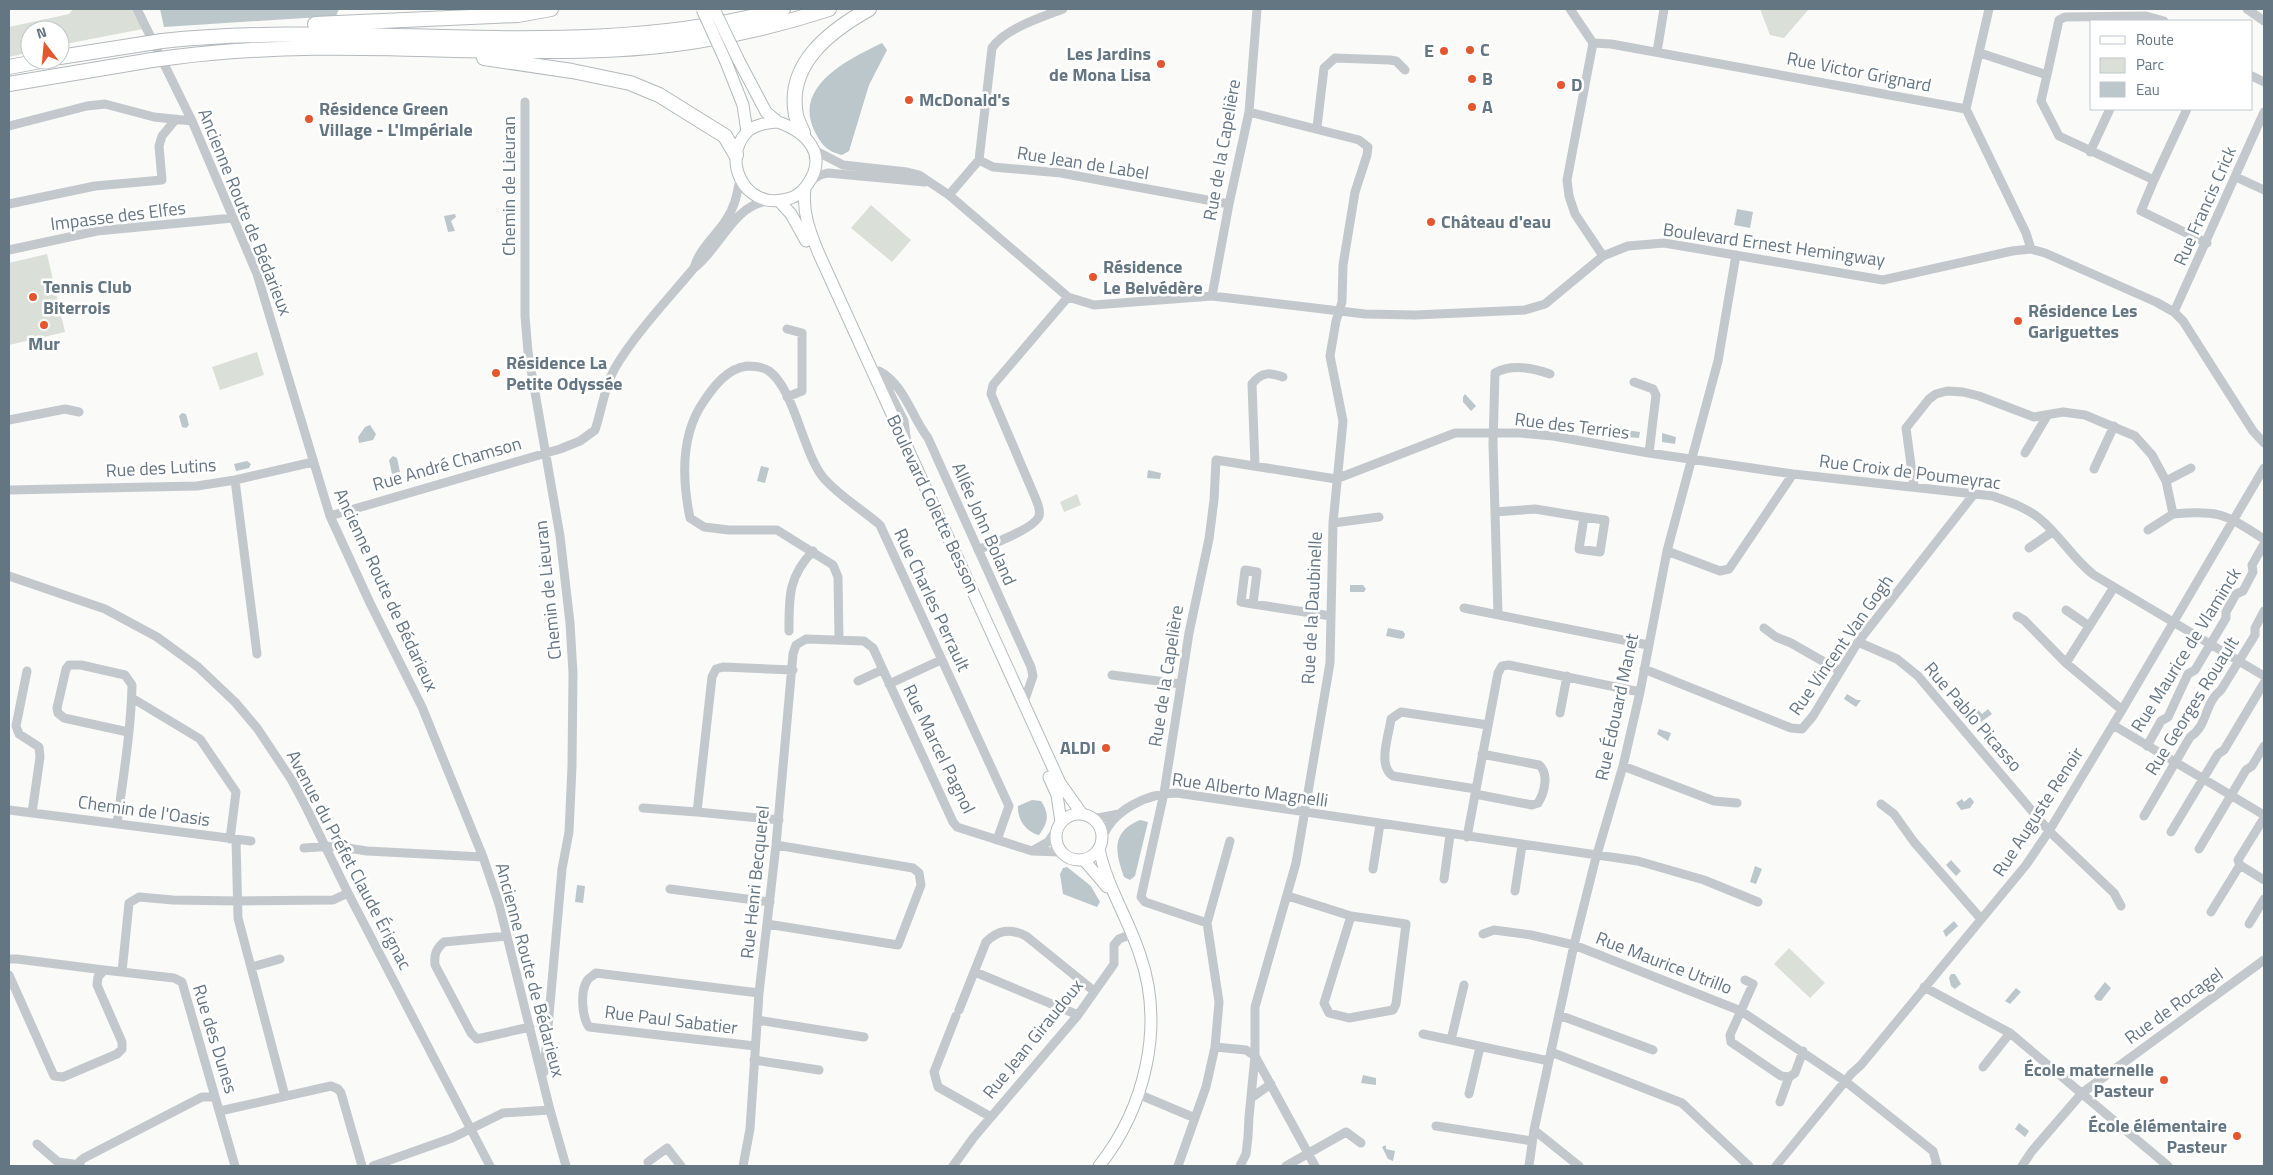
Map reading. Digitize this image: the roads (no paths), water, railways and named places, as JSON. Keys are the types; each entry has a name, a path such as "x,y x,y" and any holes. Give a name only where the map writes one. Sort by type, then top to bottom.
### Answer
{"highway":[{"path":"178,40 224,29 508,15 551,9"},
{"path":"70,55 162,41 275,34 602,36 684,29 783,9"},
{"path":"9,84 152,60 268,48 541,51 657,46 752,31 829,9"},
{"path":"803,133 796,115 796,93 803,68 821,42 869,9"},
{"path":"396,48 427,54 516,62 630,83 666,99 725,136 736,154"}],"main road":[{"path":"702,9 743,105 747,132"},
{"path":"714,9 766,112 778,122 803,133 814,150 815,162 807,185 798,195 775,201 758,197 747,190 740,180 736,167 736,154 747,132 759,125 778,122"},
{"name":"Boulevard Colette Besson","path":"807,185 804,199 808,227 1060,784 1085,815"},
{"name":"Boulevard Colette Besson","path":"775,201 791,214 800,230 902,452 1054,787 1059,826"},
{"path":"1099,1166 1119,1135 1138,1094 1150,1041 1150,1002 1146,972 1132,934 1112,893 1099,825 1085,815 1067,817 1059,826 1056,841 1061,852 1072,859 1084,860 1095,854 1101,843"},
{"path":"1084,860 1112,893"}],"street":[{"name":"Ancienne Route de Bédarieux","path":"137,9 192,121 260,283 330,516 370,603 422,707 483,857 499,904 543,1075 550,1110 566,1166"},
{"path":"949,195 979,160 992,48 997,39 1063,9"},
{"name":"Rue de la Capelière","path":"1212,296 1249,112 1257,9"},
{"path":"1570,9 1592,43 1567,180 1569,196 1575,214 1603,256"},
{"path":"1657,52 1664,9"},
{"path":"1989,9 1966,109 2026,233 2031,249"},
{"path":"2247,9 2264,22"},
{"path":"2154,180 2059,136 2041,100 2059,20 2065,17 2131,19 2146,16 2160,20"},
{"name":"Rue Victor Grignard","path":"1592,43 1611,44 1657,52 1966,109"},
{"path":"1980,53 2047,75"},
{"path":"1249,112 1317,128 1324,68 1328,62 1336,58 1390,60 1396,61 1405,70"},
{"name":"Chemin de Lieuran","path":"524,102 525,316 530,369 544,452 554,491 560,536 570,623 573,682 569,832 562,869 543,1075"},
{"path":"9,126 88,106 105,104 154,117 192,121"},
{"path":"2090,152 2110,110"},
{"path":"2187,110 2141,211 2207,243"},
{"name":"Rue Francis Crick","path":"2174,312 2207,243 2264,112"},
{"path":"9,204 94,186 162,180 159,146 162,136 176,119"},
{"name":"Rue de la Daubinelle","path":"1240,1166 1246,1154 1256,1056 1256,1008 1288,896 1330,663 1333,523 1343,421 1333,379 1330,356 1336,321 1342,302 1343,265 1355,192 1368,147 1359,140 1317,128"},
{"name":"Boulevard Ernest Hemingway","path":"814,150 820,155 843,165 907,172 918,175 949,195 1068,297 1094,305 1212,296 1340,312 1415,315 1525,310 1545,304 1603,256 1628,246 1664,243 1883,280 2012,251 2031,249 2045,252 2174,312 2188,329 2253,431 2264,443"},
{"name":"Rue Jean de Label","path":"979,160 993,167 1061,173 1229,204"},
{"name":"Boulevard Ernest Hemingway","path":"807,185 820,175 828,173 928,182"},
{"path":"2236,177 2264,190"},
{"path":"694,268 697,258 727,219 736,200 740,180"},
{"path":"694,268 702,262 731,225 748,208 758,202 775,201"},
{"name":"Impasse des Elfes","path":"9,250 97,231 233,218"},
{"name":"Rue Édouard Manet","path":"1529,1166 1534,1130 1574,945 1596,856 1623,766 1640,692 1667,551 1718,361 1736,255"},
{"name":"Rue André Chamson","path":"330,516 580,441 594,430 608,383 616,368 694,268"},
{"path":"978,550 1032,525 1039,516 1040,508 990,394 993,385 1068,297"},
{"path":"786,329 802,333 802,391 787,397"},
{"name":"Allée John Boland","path":"869,365 892,378 918,425 928,438 1031,667 1032,676 1024,702"},
{"name":"Rue Charles Perrault","path":"839,640 838,577 833,565 777,530 729,530 704,527 690,518 687,503 684,452 690,426 703,402 718,382 730,372 741,367 755,366 769,370 782,385 814,462 822,476 834,489 880,525 1009,806 997,840"},
{"path":"1498,614 1495,512 1495,373 1503,369 1534,368 1550,374"},
{"path":"880,371 904,421 907,447"},
{"path":"1283,377 1273,373 1266,373 1258,377 1252,384 1255,465 1336,479"},
{"path":"1634,382 1653,389 1656,395 1649,453"},
{"path":"1914,487 1906,428 1929,399 1936,394 1963,392 2034,417 2063,412 2085,414 2136,436 2152,455 2166,481 2173,514"},
{"path":"9,420 65,409 79,412"},
{"path":"2025,453 2047,416"},
{"path":"904,421 918,425"},
{"path":"2094,468 2114,426"},
{"name":"Rue des Terries","path":"1336,479 1455,433 1520,433 1553,436 1649,453 1692,458"},
{"name":"Rue Croix de Poumeyrac","path":"1692,458 1793,474 1993,496 2020,506 2039,518 2085,568 2264,676"},
{"name":"Rue de la Capelière","path":"1207,923 1145,902 1141,897 1164,793 1189,633 1209,539 1214,500 1216,460 1255,465"},
{"name":"Rue des Lutins","path":"9,490 197,486 235,480 313,462"},
{"path":"2166,481 2191,468"},
{"name":"Rue Auguste Renoir","path":"1776,1166 1845,1081 2019,876 2049,831 2122,710 2264,468"},
{"path":"1667,551 1720,571 1729,568 1793,474"},
{"path":"235,480 257,654"},
{"name":"Rue Vincent Van Gogh","path":"1644,669 1791,728 1802,729 1814,716 1858,642 1974,494"},
{"path":"1495,512 1535,510 1584,517"},
{"path":"2148,530 2173,514 2207,511 2222,514 2235,520 2264,539"},
{"path":"1333,523 1379,517"},
{"path":"2029,548 2052,532"},
{"name":"Rue Maurice de Vlaminck","path":"2146,746 2161,721 2168,717 2178,700 2178,692 2188,674 2196,670 2211,645 2226,618 2226,612 2236,594 2243,591 2253,572 2252,565 2264,544"},
{"path":"789,631 789,591 796,572 813,551"},
{"name":"Avenue du Préfet Claude Érignac","path":"9,576 105,608 157,637 198,667 235,702 270,746 291,779 490,1166"},
{"path":"2066,663 2114,587"},
{"path":"1253,604 1331,616"},
{"path":"1464,608 1648,644"},
{"path":"2066,610 2089,626"},
{"name":"Rue Georges Rouault","path":"2144,816 2190,737 2197,733 2206,716 2207,708 2240,662 2255,635 2254,628 2264,612"},
{"path":"2017,616 2024,620 2066,663 2122,710"},
{"path":"1764,628 1776,637 1791,643 1840,671"},
{"name":"Rue Henri Becquerel","path":"743,1166 750,1129 759,993 779,820 793,654 796,645 806,640 839,640"},
{"name":"Rue Marcel Pagnol","path":"839,640 864,641 873,648 957,827 1032,851 1061,852"},
{"name":"Rue Pablo Picasso","path":"1858,642 1897,659 1918,676 2049,831 2114,893 2120,906"},
{"path":"889,684 941,660"},
{"path":"118,824 132,698 132,685 125,675 81,665 69,665 66,669 57,708 58,713 64,718 128,732"},
{"path":"1468,837 1498,673 1502,666 1509,665 1568,676 1640,692"},
{"path":"697,812 712,677 716,669 723,667 793,670"},
{"name":"Rue Marcel Pagnol","path":"858,681 882,670"},
{"path":"26,671 16,726 19,734 38,747 40,757 32,813"},
{"path":"1112,675 1181,684"},
{"path":"1560,713 1568,676"},
{"path":"2171,832 2218,754 2224,750 2264,683"},
{"path":"132,698 204,744 236,792 233,839 238,918 285,1096"},
{"path":"1482,754 1539,765 1544,769 1546,774 1541,798 1538,803 1532,805 1476,791 1393,776 1387,772 1384,765 1391,719 1401,712 1488,725"},
{"path":"2112,725 2203,778 2264,817 2238,860 2240,865 2264,880"},
{"path":"2199,849 2246,770 2252,766 2264,746"},
{"path":"1623,766 1714,801 1737,803"},
{"name":"Rue Alberto Magnelli","path":"1120,814 1141,802 1164,793 1176,793 1660,866 1704,880 1758,902"},
{"path":"1881,804 1894,814 1914,842 1981,920"},
{"path":"643,808 779,820"},
{"name":"Chemin de l'Oasis","path":"9,810 251,842"},
{"path":"1085,815 1098,818 1120,814"},
{"path":"1101,843 1106,829 1120,814"},
{"path":"1373,869 1380,824"},
{"path":"1032,851 1048,842 1059,826"},
{"path":"1444,879 1450,835"},
{"path":"1178,1166 1206,1088 1215,1047 1219,1002 1207,923 1230,841"},
{"path":"767,924 898,945 921,885 920,873 913,868 776,845"},
{"path":"1515,891 1522,845"},
{"path":"304,848 327,848 334,846 391,853 483,857"},
{"path":"2211,912 2240,865"},
{"path":"670,890 770,902"},
{"path":"122,972 129,903 139,897 173,900 332,900 348,893"},
{"path":"1288,896 1351,916 1406,924 1396,1004 1393,1010 1349,1018 1329,1013 1324,1004 1351,916"},
{"path":"2249,924 2264,899"},
{"name":"Rue Maurice Utrillo","path":"1483,934 1494,930 1531,935 1574,945 1741,1011 1845,1081 1934,1151 1937,1164 1935,1166"},
{"path":"991,1117 938,1087 934,1072 986,942 994,935 1004,931 1015,931 1026,936 1094,991"},
{"name":"Rue Jean Giraudoux","path":"953,1166 974,1137 1078,1015 1114,964 1114,945 1119,939 1132,934"},
{"path":"506,936 444,942 438,947 434,956 435,965 471,1033 477,1039 530,1027"},
{"name":"Rue des Dunes","path":"9,959 174,978 182,982 220,1111 331,1086 338,1089 341,1093 362,1166"},
{"path":"252,968 280,959"},
{"name":"Rue de Rocagel","path":"2022,1166 2032,1151 2082,1093 2264,960"},
{"path":"9,975 52,1074 56,1078 63,1077 117,1054 122,1049 122,1042 97,985 98,977 104,970"},
{"path":"975,972 1078,1015"},
{"name":"Rue Paul Sabatier","path":"755,1046 589,1027 585,1022 583,993 587,980 596,974 759,993"},
{"name":"Rue Maurice Utrillo","path":"1741,1011 1752,984 1745,980"},
{"path":"1451,1040 1464,985"},
{"path":"1924,988 2010,1033 2168,1166"},
{"path":"1741,1011 1730,1035 1731,1042 1780,1076 1789,1077"},
{"path":"1559,1015 1653,1050"},
{"path":"757,1020 864,1037"},
{"path":"1982,1067 2010,1033"},
{"path":"1423,1034 1480,1047 1550,1057 1682,1103 1749,1166"},
{"path":"1215,1047 1246,1050 1256,1056 1316,1166"},
{"path":"1470,1094 1480,1047"},
{"path":"1780,1102 1789,1077 1796,1072 1803,1051"},
{"path":"754,1060 819,1070"},
{"path":"1251,1098 1271,1084"},
{"path":"1138,1094 1195,1118"},
{"path":"36,1144 58,1162 80,1165 84,1158 202,1097 215,1097"},
{"path":"373,1166 434,1145 503,1113 550,1110"},
{"path":"220,1111 235,1166"},
{"path":"1436,1126 1532,1142"},
{"path":"1534,1130 1579,1166"},
{"path":"1286,1166 1346,1132 1361,1143"},
{"path":"648,1162 667,1148 681,1166"}],"water":[{"path":"160,9 339,9 336,16 164,27"},
{"path":"882,43 887,50 869,85 849,151 842,155 832,151 822,143 814,130 810,114 811,100 818,87 828,75 841,65"},
{"path":"1737,209 1753,212 1750,228 1734,225"},
{"path":"455,214 456,217 451,221 455,231 448,232 444,216"},
{"path":"1465,394 1476,406 1471,411 1463,402"},
{"path":"182,413 186,414 189,425 186,428 182,427 179,416"},
{"path":"370,425 376,434 373,440 359,443 358,437 365,427"},
{"path":"1626,430 1640,432 1639,438 1625,437"},
{"path":"1662,433 1676,437 1675,444 1662,442"},
{"path":"393,456 397,458 400,472 392,474 389,460"},
{"path":"247,461 251,464 249,468 236,471 234,464"},
{"path":"761,466 769,468 765,483 757,481"},
{"path":"1148,470 1161,473 1160,479 1147,478"},
{"path":"1350,585 1363,585 1366,589 1364,592 1350,592"},
{"path":"1388,628 1403,631 1405,634 1404,638 1386,636"},
{"path":"1847,694 1857,700 1861,700 1856,707 1844,699"},
{"path":"1975,706 1982,714 1988,709 1992,714 1981,722 1971,710"},
{"path":"1659,729 1671,733 1668,741 1657,734"},
{"path":"1970,797 1974,802 1970,808 1961,810 1956,803 1962,799 1964,802"},
{"path":"1032,800 1041,801 1047,814 1046,822 1039,835 1026,828 1018,811 1018,806"},
{"path":"1140,820 1148,822 1135,876 1130,880 1124,877 1121,868 1117,851 1118,844 1124,830"},
{"path":"1951,860 1961,871 1956,876 1946,865"},
{"path":"1755,866 1762,869 1756,884 1750,882"},
{"path":"1067,867 1091,886 1100,902 1097,907 1063,894 1060,874 1063,868"},
{"path":"577,885 585,886 583,903 575,902"},
{"path":"1954,921 1958,926 1946,937 1943,931"},
{"path":"1951,974 1955,974 1961,984 1955,989 1951,986 1949,978"},
{"path":"2105,982 2111,988 2101,1001 2096,1000 2094,996"},
{"path":"2016,988 2021,992 2010,1004 2005,1001"},
{"path":"1363,1075 1376,1078 1376,1085 1361,1083"},
{"path":"2019,1123 2029,1131 2025,1137 2015,1129"},
{"path":"1386,1145 1386,1149 1395,1151 1393,1161 1388,1159 1382,1147"}],"place":[{"name":"C","path":"1470,50"},
{"name":"E","path":"1444,51"},
{"name":"Les Jardins de Mona Lisa","path":"1161,64"},
{"name":"B","path":"1472,79"},
{"name":"D","path":"1561,85"},
{"name":"McDonald's","path":"909,100"},
{"name":"A","path":"1472,107"},
{"name":"Résidence Green Village - L'Impériale","path":"309,119"},
{"name":"Château d'eau","path":"1431,222"},
{"name":"Résidence Le Belvédère","path":"1093,277"},
{"name":"Tennis Club Biterrois","path":"33,297"},
{"name":"Résidence Les Gariguettes","path":"2018,321"},
{"name":"Mur","path":"44,325"},
{"name":"Résidence La Petite Odyssée","path":"496,373"},
{"name":"ALDI","path":"1106,748"},
{"name":"École maternelle Pasteur","path":"2164,1080"},
{"name":"École élémentaire Pasteur","path":"2237,1136"}]}
